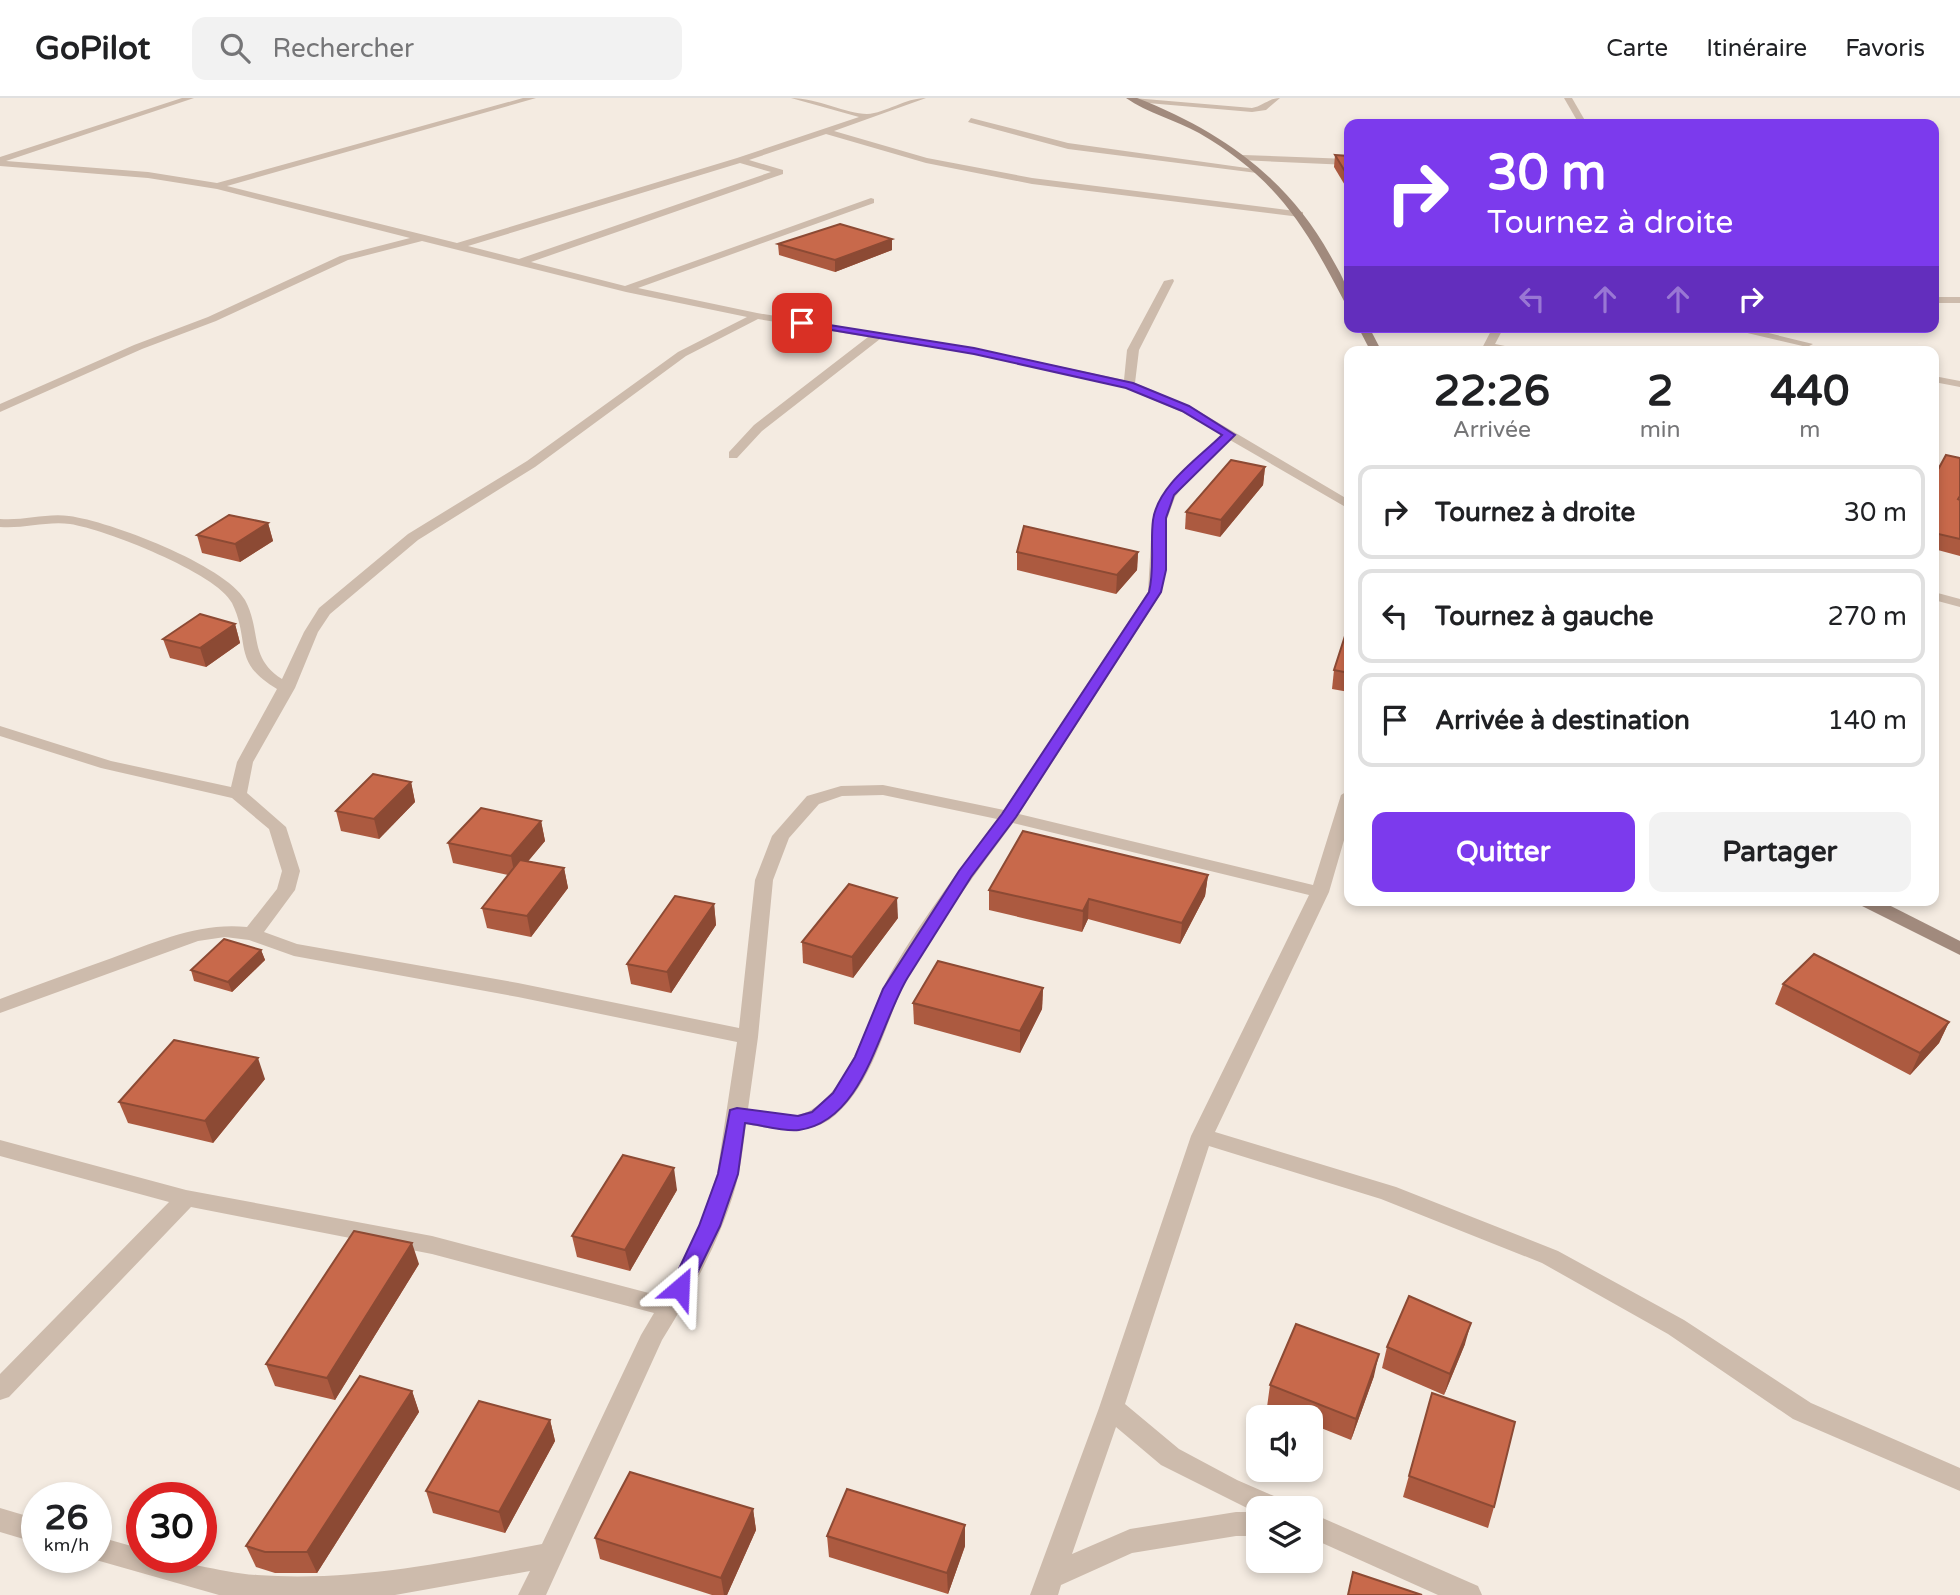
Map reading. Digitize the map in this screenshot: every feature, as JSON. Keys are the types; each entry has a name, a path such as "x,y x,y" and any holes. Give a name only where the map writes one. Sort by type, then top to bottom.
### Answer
{"street":[{"path":"0,162 190,98"},
{"path":"217,186 532,98"},
{"path":"795,98 866,116"},
{"path":"456,247 740,160 922,98"},
{"path":"1133,99 1242,111 1264,108 1276,98"},
{"path":"1568,98 1580,119"},
{"path":"1133,99 1198,130 1257,170 1300,214 1344,292"},
{"path":"971,120 1068,145 1257,170"},
{"path":"826,131 926,160 1020,178 1300,214"},
{"path":"1242,158 1344,162"},
{"path":"518,263 780,172 740,160"},
{"path":"0,162 148,176 217,186 626,289 757,316 1067,370 1129,385 1186,409 1344,502"},
{"path":"626,289 871,201"},
{"path":"0,408 138,347 212,319 344,258 423,238"},
{"path":"1129,385 1133,350 1169,281"},
{"path":"1939,300 1960,300"},
{"path":"238,794 245,762 287,688 311,632 324,611 413,537 531,464 682,354 757,316"},
{"path":"1755,333 1807,344"},
{"path":"733,455 758,428 878,335"},
{"path":"1939,380 1960,384"},
{"path":"737,1115 798,1123 819,1116 839,1097 864,1058 889,993 964,874 1008,817 1155,592 1160,570 1160,518 1169,494 1229,435"},
{"path":"0,523 72,520 163,551 200,569 236,596 249,633 254,660 266,675 287,688"},
{"path":"1939,597 1960,603"},
{"path":"0,731 107,765 238,794 277,827 291,871 286,890 251,934"},
{"path":"532,1595 653,1335 670,1308 710,1226 728,1174 748,1037 764,880 781,836 813,800 841,791 883,790 1008,817 1320,892"},
{"path":"1048,1585 1111,1408 1202,1136 1320,892 1344,812"},
{"path":"1876,906 1960,949"},
{"path":"0,1006 196,935 225,931 251,934 294,950 518,990 748,1037"},
{"path":"1202,1136 1388,1193 1550,1257 1676,1327 1802,1411 1960,1480"},
{"path":"0,1148 186,1198 432,1245 670,1308"},
{"path":"0,1390 186,1198"},
{"path":"1111,1408 1170,1457 1246,1497"},
{"path":"0,1520 21,1526"},
{"path":"1048,1585 1130,1541 1246,1524"},
{"path":"1323,1530 1468,1595"},
{"path":"112,1553 192,1576 254,1588 324,1592 410,1583 552,1554"}],"building":[{"path":"1335,155 1344,156 1344,170"},
{"path":"840,224 892,239 835,260 778,244"},
{"path":"1946,455 1960,458 1960,539 1939,534 1939,468"},
{"path":"1231,460 1265,467 1221,520 1186,512"},
{"path":"229,515 268,523 235,544 197,535"},
{"path":"1024,526 1138,552 1117,575 1017,552"},
{"path":"200,614 235,624 200,648 163,639"},
{"path":"1344,639 1344,672 1334,670"},
{"path":"373,774 411,782 374,819 336,811"},
{"path":"481,808 541,821 511,856 448,843"},
{"path":"1023,831 1208,875 1182,923 1089,899 1083,911 989,890"},
{"path":"520,860 564,868 527,916 482,908"},
{"path":"849,884 897,898 852,957 802,942"},
{"path":"675,896 714,904 667,972 627,964"},
{"path":"224,939 261,950 228,982 191,970"},
{"path":"1814,954 1949,1022 1920,1053 1783,984"},
{"path":"938,961 1043,988 1020,1031 913,1003"},
{"path":"174,1040 258,1058 205,1121 119,1102"},
{"path":"623,1155 674,1168 625,1250 572,1236"},
{"path":"354,1231 412,1243 327,1378 266,1364"},
{"path":"1409,1296 1471,1323 1450,1374 1387,1347"},
{"path":"1296,1324 1379,1354 1356,1419 1270,1385"},
{"path":"360,1376 412,1391 307,1552 265,1552 246,1546"},
{"path":"1432,1393 1515,1422 1494,1507 1409,1476"},
{"path":"479,1401 550,1420 499,1512 426,1491"},
{"path":"630,1472 753,1509 721,1578 595,1538"},
{"path":"847,1489 965,1525 947,1573 827,1536"},
{"path":"1353,1572 1422,1595 1348,1595"}],"route":[{"path":"680,1288 710,1226 728,1174 737,1115 798,1123 819,1116 839,1097 864,1058 889,993 964,874 1008,817 1116,647 1155,592 1160,570 1160,518 1169,494 1229,435 1186,409 1129,385 974,351 802,323"}]}
